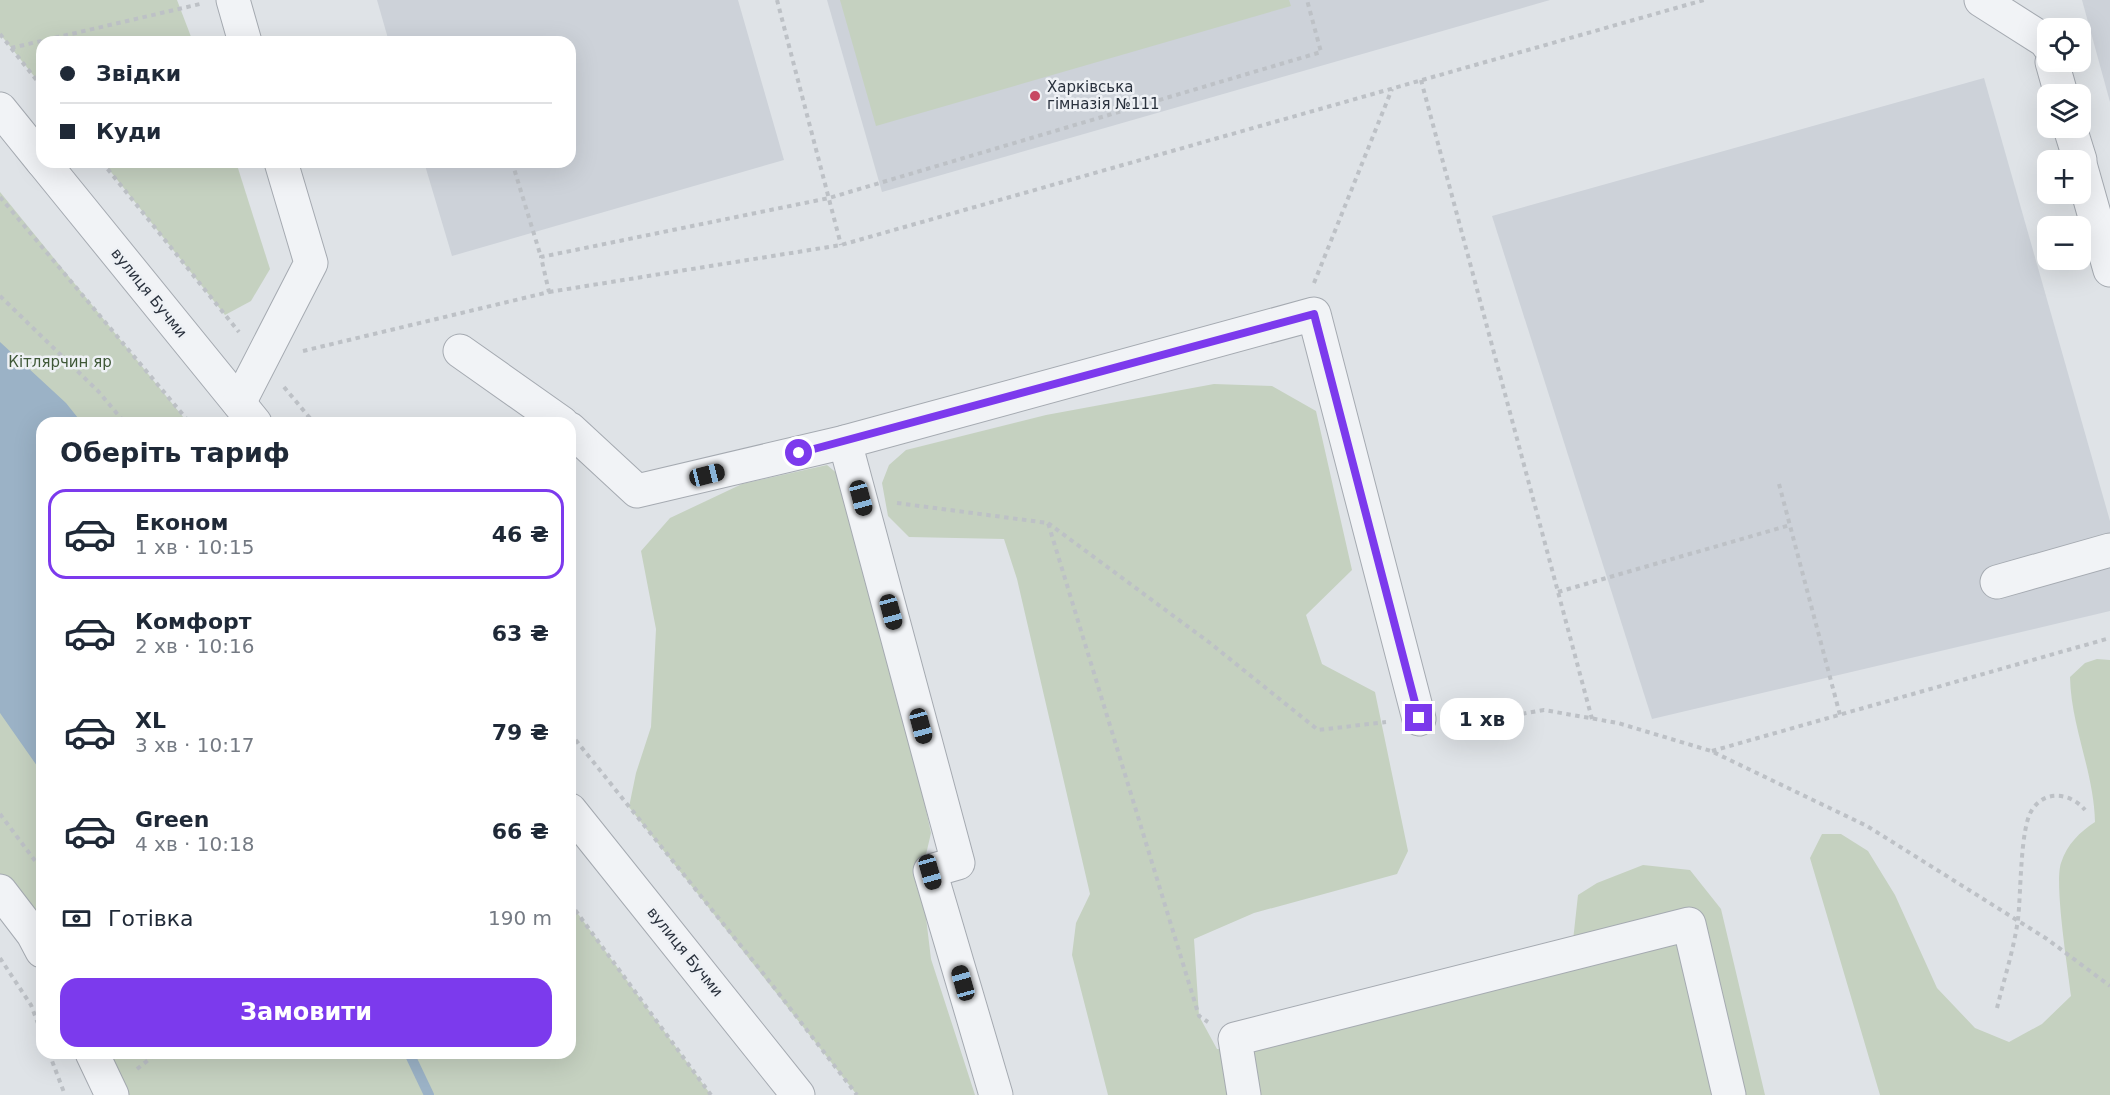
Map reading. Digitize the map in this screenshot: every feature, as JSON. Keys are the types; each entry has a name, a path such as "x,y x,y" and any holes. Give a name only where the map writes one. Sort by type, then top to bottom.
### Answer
{"street":[{"path":"1981,0 2037,36"},
{"path":"220,1 241,36"},
{"name":"вулиця Бучми","path":"0,109 36,153"},
{"name":"вулиця Бучми","path":"49,168 247,413"},
{"path":"247,413 261,360 311,264 283,168"},
{"path":"2091,202 2110,270"},
{"path":"576,435 637,491 845,442 1314,314 1419,718"},
{"path":"460,351 554,417"},
{"path":"845,442 958,863 930,872 996,1095"},
{"path":"1997,582 2110,550"},
{"name":"вулиця Бучми","path":"576,818 798,1095"},
{"path":"0,891 36,940"},
{"path":"1244,1095 1234,1039 1689,924 1729,1095"},
{"path":"95,1059 112,1095"}],"path":[{"path":"777,0 840,245"},
{"path":"541,257 828,198 1321,52 1307,0"},
{"path":"261,360 549,292 840,245 1704,0"},
{"path":"64,36 220,1"},
{"path":"0,34 36,79"},
{"path":"11,48 36,42"},
{"path":"1421,80 1592,719"},
{"path":"1299,318 1392,89"},
{"path":"107,168 309,417"},
{"path":"514,168 541,257 549,292"},
{"path":"0,197 185,417"},
{"path":"0,296 98,391 120,417"},
{"path":"1779,484 1840,715"},
{"path":"861,498 1048,523 1210,643 1318,730 1419,718 1439,728 1544,710 1618,723 1711,751 1867,826 2018,921 2110,986"},
{"path":"1048,523 1199,1016 1234,1039"},
{"path":"1558,592 1790,525"},
{"path":"1711,751 2110,638"},
{"path":"576,740 766,977 857,1095"},
{"path":"1996,1008 2018,921 2027,822 2032,809 2048,796 2061,795 2074,799 2085,810"},
{"path":"0,814 36,862"},
{"path":"576,911 711,1095"},
{"path":"0,958 31,1005 36,1018"},
{"path":"51,1059 65,1095"}],"shaded area":[{"path":"377,0 738,0 784,160 452,256 426,168 576,168 576,36 387,36"},
{"name":"Харківська гімназія №111","path":"827,0 1550,0 882,192"},
{"path":"2082,0 2110,0 2110,102 2091,33 2091,18 2087,18"},
{"path":"1984,78 2110,521 2110,611 1652,719 1492,216"}],"green space":[{"path":"0,0 177,0 191,36 36,36 36,79 0,34"},
{"path":"840,0 1289,0 1291,6 876,126"},
{"path":"108,168 238,168 270,269 251,301 225,315"},
{"name":"Кітлярчин яр","path":"0,192 183,417 36,417 36,942 0,891"},
{"path":"1214,384 1272,386 1316,411 1352,570 1306,615 1322,664 1375,692 1408,851 1397,874 1254,913 1194,939 1199,1016 1217,1049 1264,1049 1570,968 1578,895 1597,883 1643,865 1690,870 1721,909 1765,1095 1108,1095 1072,955 1076,923 1090,894 1017,579 1004,539 909,537 888,516 882,483 889,465 906,450 1046,415"},
{"path":"827,465 845,480 904,707 931,833 921,876 931,959 975,1095 857,1095 629,807 636,773 651,727 656,629 641,551 670,518 742,484"},
{"path":"2097,659 2110,660 2110,1095 1880,1095 1810,858 1822,834 1841,834 1868,851 1895,895 1937,988 1975,1028 2009,1042 2042,1024 2071,996 2060,907 2059,873 2070,844 2095,822 2091,785 2074,714 2070,677 2085,663"},
{"path":"576,911 711,1095 112,1095 95,1059 576,1059"}],"water":[{"path":"0,342 66,403 77,417 36,417 36,764 0,713"}],"waterway":[{"path":"412,1059 429,1095"}],"place":[{"name":"Харківська гімназія №111","path":"1035,96"}],"route":[{"path":"799,453 1314,314 1419,718"}]}
